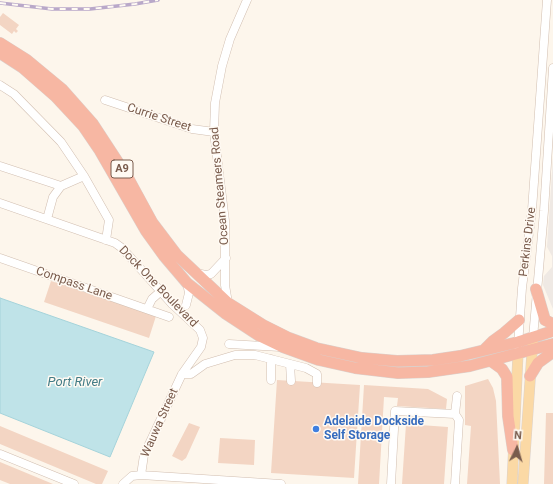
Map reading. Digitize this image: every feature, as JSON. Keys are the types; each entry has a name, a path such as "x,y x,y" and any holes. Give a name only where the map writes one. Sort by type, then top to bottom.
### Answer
{"highway":[{"name":"A9","path":"0,43 27,60 62,89 93,124 127,176 152,222 177,255 228,303 263,326 316,348 362,358 397,361 433,360 518,342 553,331"},
{"name":"A9","path":"0,53 23,68 55,96 82,126 100,151 146,231 164,256 188,283 226,314 258,335 283,347 319,360 356,368 398,373 456,369 491,362 553,344"},
{"path":"536,287 545,320 553,324"},
{"path":"484,350 493,340 504,334 519,320"},
{"path":"530,376 538,363 553,352"},
{"path":"491,362 502,369 507,377 508,416 513,450"}],"main road":[{"name":"Perkins Drive","path":"523,484 532,338"},
{"name":"Perkins Drive","path":"512,484 518,354"}],"street":[{"name":"Ocean Steamers Road","path":"228,303 225,292 225,221 214,132 215,103 222,66 230,38 247,0"},
{"name":"Perkins Drive","path":"518,354 519,320 532,210 547,0"},
{"path":"543,41 553,41"},
{"name":"Perkins Drive","path":"532,338 544,211 553,68"},
{"path":"0,85 14,94 61,142 84,176 109,220 106,240"},
{"name":"Currie Street","path":"105,100 192,129 214,132"},
{"path":"0,166 61,186"},
{"path":"47,219 53,197 61,186 84,176"},
{"name":"Dock One Boulevard","path":"0,203 106,240 122,248 160,292 200,330 203,338 200,347 182,374"},
{"path":"532,210 553,212"},
{"name":"Compass Lane","path":"0,258 169,317"},
{"name":"Ocean Steamers Road","path":"195,273 206,275 211,274 226,258"},
{"path":"186,305 189,293 188,283"},
{"path":"147,309 152,299 160,292"},
{"path":"229,344 283,347"},
{"path":"182,374 191,374 205,364 236,355 255,355 306,368 317,374 317,383"},
{"path":"271,359 271,380"},
{"path":"290,364 291,381"},
{"name":"Wauwa Street","path":"141,475 144,455 182,374"},
{"path":"455,484 459,420 455,414 457,396"},
{"path":"391,484 395,411 455,414"},
{"path":"0,454 74,484"},
{"path":"123,484 132,476 141,475 186,481 281,484"}],"shaded area":[{"path":"553,158 553,309 543,285 544,276 552,267 552,256 547,247"}],"water":[{"name":"Port River","path":"0,298 154,352 110,457 0,413"}],"building":[{"path":"3,13 19,25 16,29 18,31 16,33 14,31 12,34 0,25 0,17"},
{"path":"51,281 156,316 149,338 44,302"},
{"path":"488,379 493,388 496,401 500,484 467,484 471,426 465,425 465,386"},
{"name":"Adelaide Dockside Self Storage","path":"277,380 360,385 354,478 271,473"},
{"path":"364,385 428,389 447,399 446,409 397,406 398,398 384,397 379,484 358,484"},
{"path":"546,413 553,413 553,484 544,484"},
{"path":"189,423 200,427 186,458 182,461 172,456"},
{"path":"406,424 448,427 444,484 402,484"},
{"path":"0,426 108,471 102,484 96,484 0,444"},
{"path":"220,438 255,440 254,465 218,463"},
{"path":"0,462 53,484 10,484 0,480"}],"railway":[{"path":"0,3 52,9 90,9 158,0"}],"place":[{"name":"Adelaide Dockside Self Storage","path":"316,429"}]}
